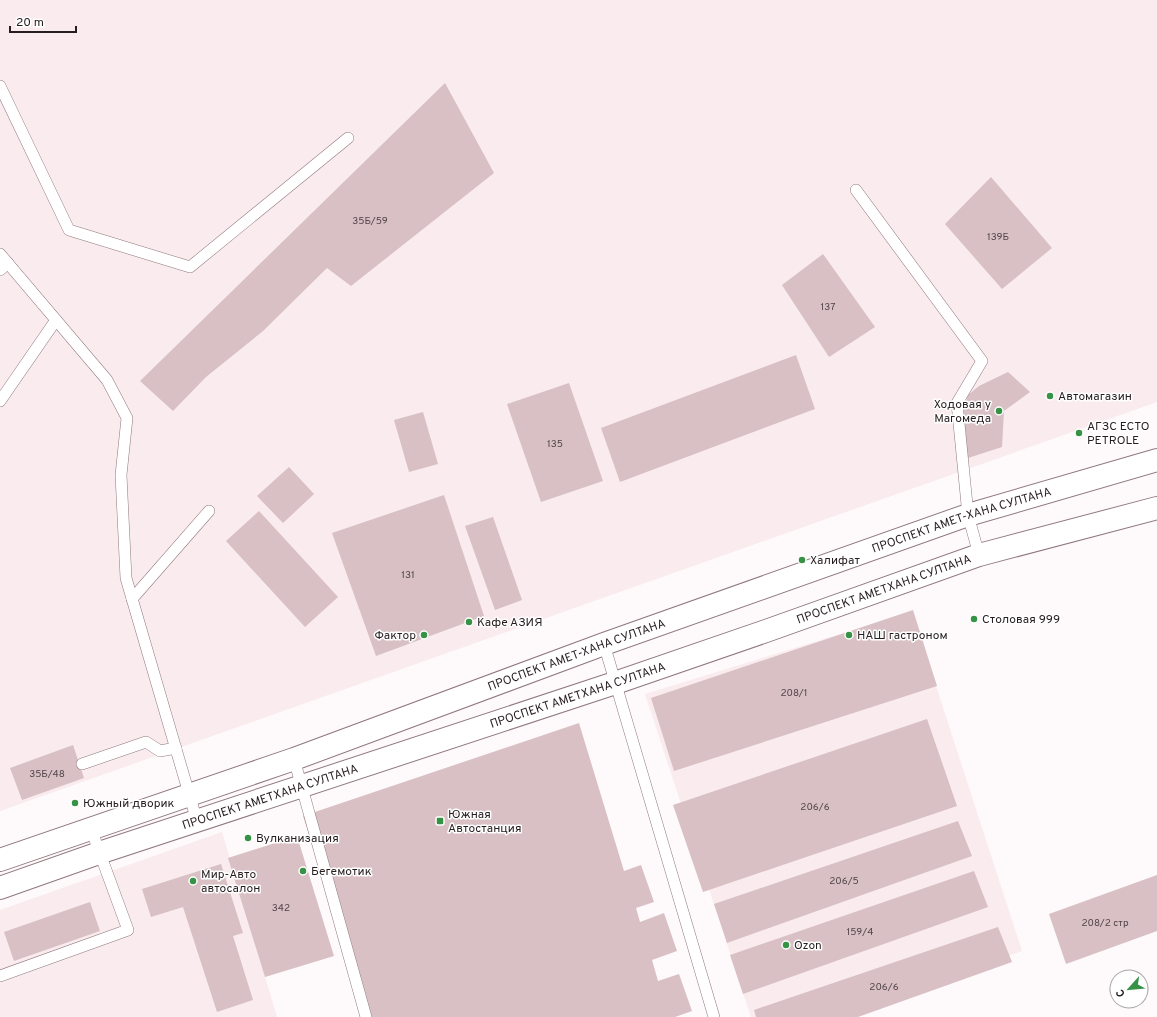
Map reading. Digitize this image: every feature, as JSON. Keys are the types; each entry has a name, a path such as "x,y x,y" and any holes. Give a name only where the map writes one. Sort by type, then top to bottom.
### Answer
{"main road":[{"name":"ПРОСПЕКТ АМЕТ-ХАНА СУЛТАНА","path":"0,860 294,759 604,644 968,515 1157,460"},
{"name":"ПРОСПЕКТ АМЕТХАНА СУЛТАНА","path":"0,888 99,853 766,632 979,555 1157,508"}],"lane":[{"path":"0,86 69,230 190,267 348,138"},
{"path":"856,190 982,361 957,403 968,515 979,555"},
{"path":"0,254 4,267 56,320 106,380 127,418 121,475 126,578 197,821"},
{"path":"0,400 56,320"},
{"path":"132,599 209,511"},
{"path":"604,644 714,1017"},
{"path":"82,764 146,742 160,751 176,748"},
{"path":"294,759 300,787 366,1017"},
{"path":"0,976 128,930 91,829"}],"shaded area":[{"path":"0,0 1157,0 1157,402 0,811"},
{"path":"912,612 1022,951 832,1017 751,1017 645,694"},
{"path":"222,832 277,1017 0,1017 0,910"}],"building":[{"path":"445,83 494,173 351,286 327,268 263,331 206,377 173,411 140,381"},
{"path":"991,177 1052,248 1002,289 945,224"},
{"path":"823,254 875,327 829,357 782,285"},
{"path":"796,355 815,409 620,482 601,428"},
{"path":"1008,372 1030,392 1004,411 1002,447 968,458 962,432 963,412 968,395 979,386"},
{"path":"569,383 603,481 541,502 507,404"},
{"path":"423,412 438,464 409,472 394,420"},
{"path":"289,467 314,494 283,523 257,496"},
{"path":"444,495 484,616 376,656 332,533"},
{"path":"259,511 338,597 305,627 226,541"},
{"path":"493,517 522,600 495,610 465,526"},
{"path":"913,610 937,686 674,771 651,698"},
{"path":"927,719 957,806 703,892 673,805"},
{"path":"579,723 624,871 641,865 654,902 636,908 640,922 664,913 677,951 652,960 658,981 679,974 692,1011 675,1017 370,1017 303,816"},
{"path":"73,745 84,778 22,800 10,768"},
{"path":"958,821 972,856 727,943 714,904"},
{"path":"297,836 334,956 265,977 228,858"},
{"path":"221,864 243,933 233,936 253,1000 217,1012 183,907 151,917 142,889"},
{"path":"974,871 988,907 743,994 730,955"},
{"path":"1157,875 1157,931 1066,964 1049,914"},
{"path":"90,902 100,931 14,961 4,932"},
{"path":"998,927 1012,962 858,1017 756,1017 754,1010"}],"place":[{"name":"Автомагазин","path":"1050,396"},
{"name":"Ходовая у Магомеда","path":"999,411"},
{"name":"АГЗС ECTO PETROLE","path":"1079,433"},
{"name":"Халифат","path":"802,560"},
{"name":"Столовая 999","path":"974,619"},
{"name":"Кафе АЗИЯ","path":"469,622"},
{"name":"Фактор","path":"424,635"},
{"name":"НАШ гастроном","path":"849,635"},
{"name":"Южный дворик","path":"75,803"},
{"name":"Южная Автостанция","path":"440,821"},
{"name":"Вулканизация","path":"248,838"},
{"name":"Бегемотик","path":"303,871"},
{"name":"Мир-Авто автосалон","path":"193,881"},
{"name":"Ozon","path":"786,945"}]}
